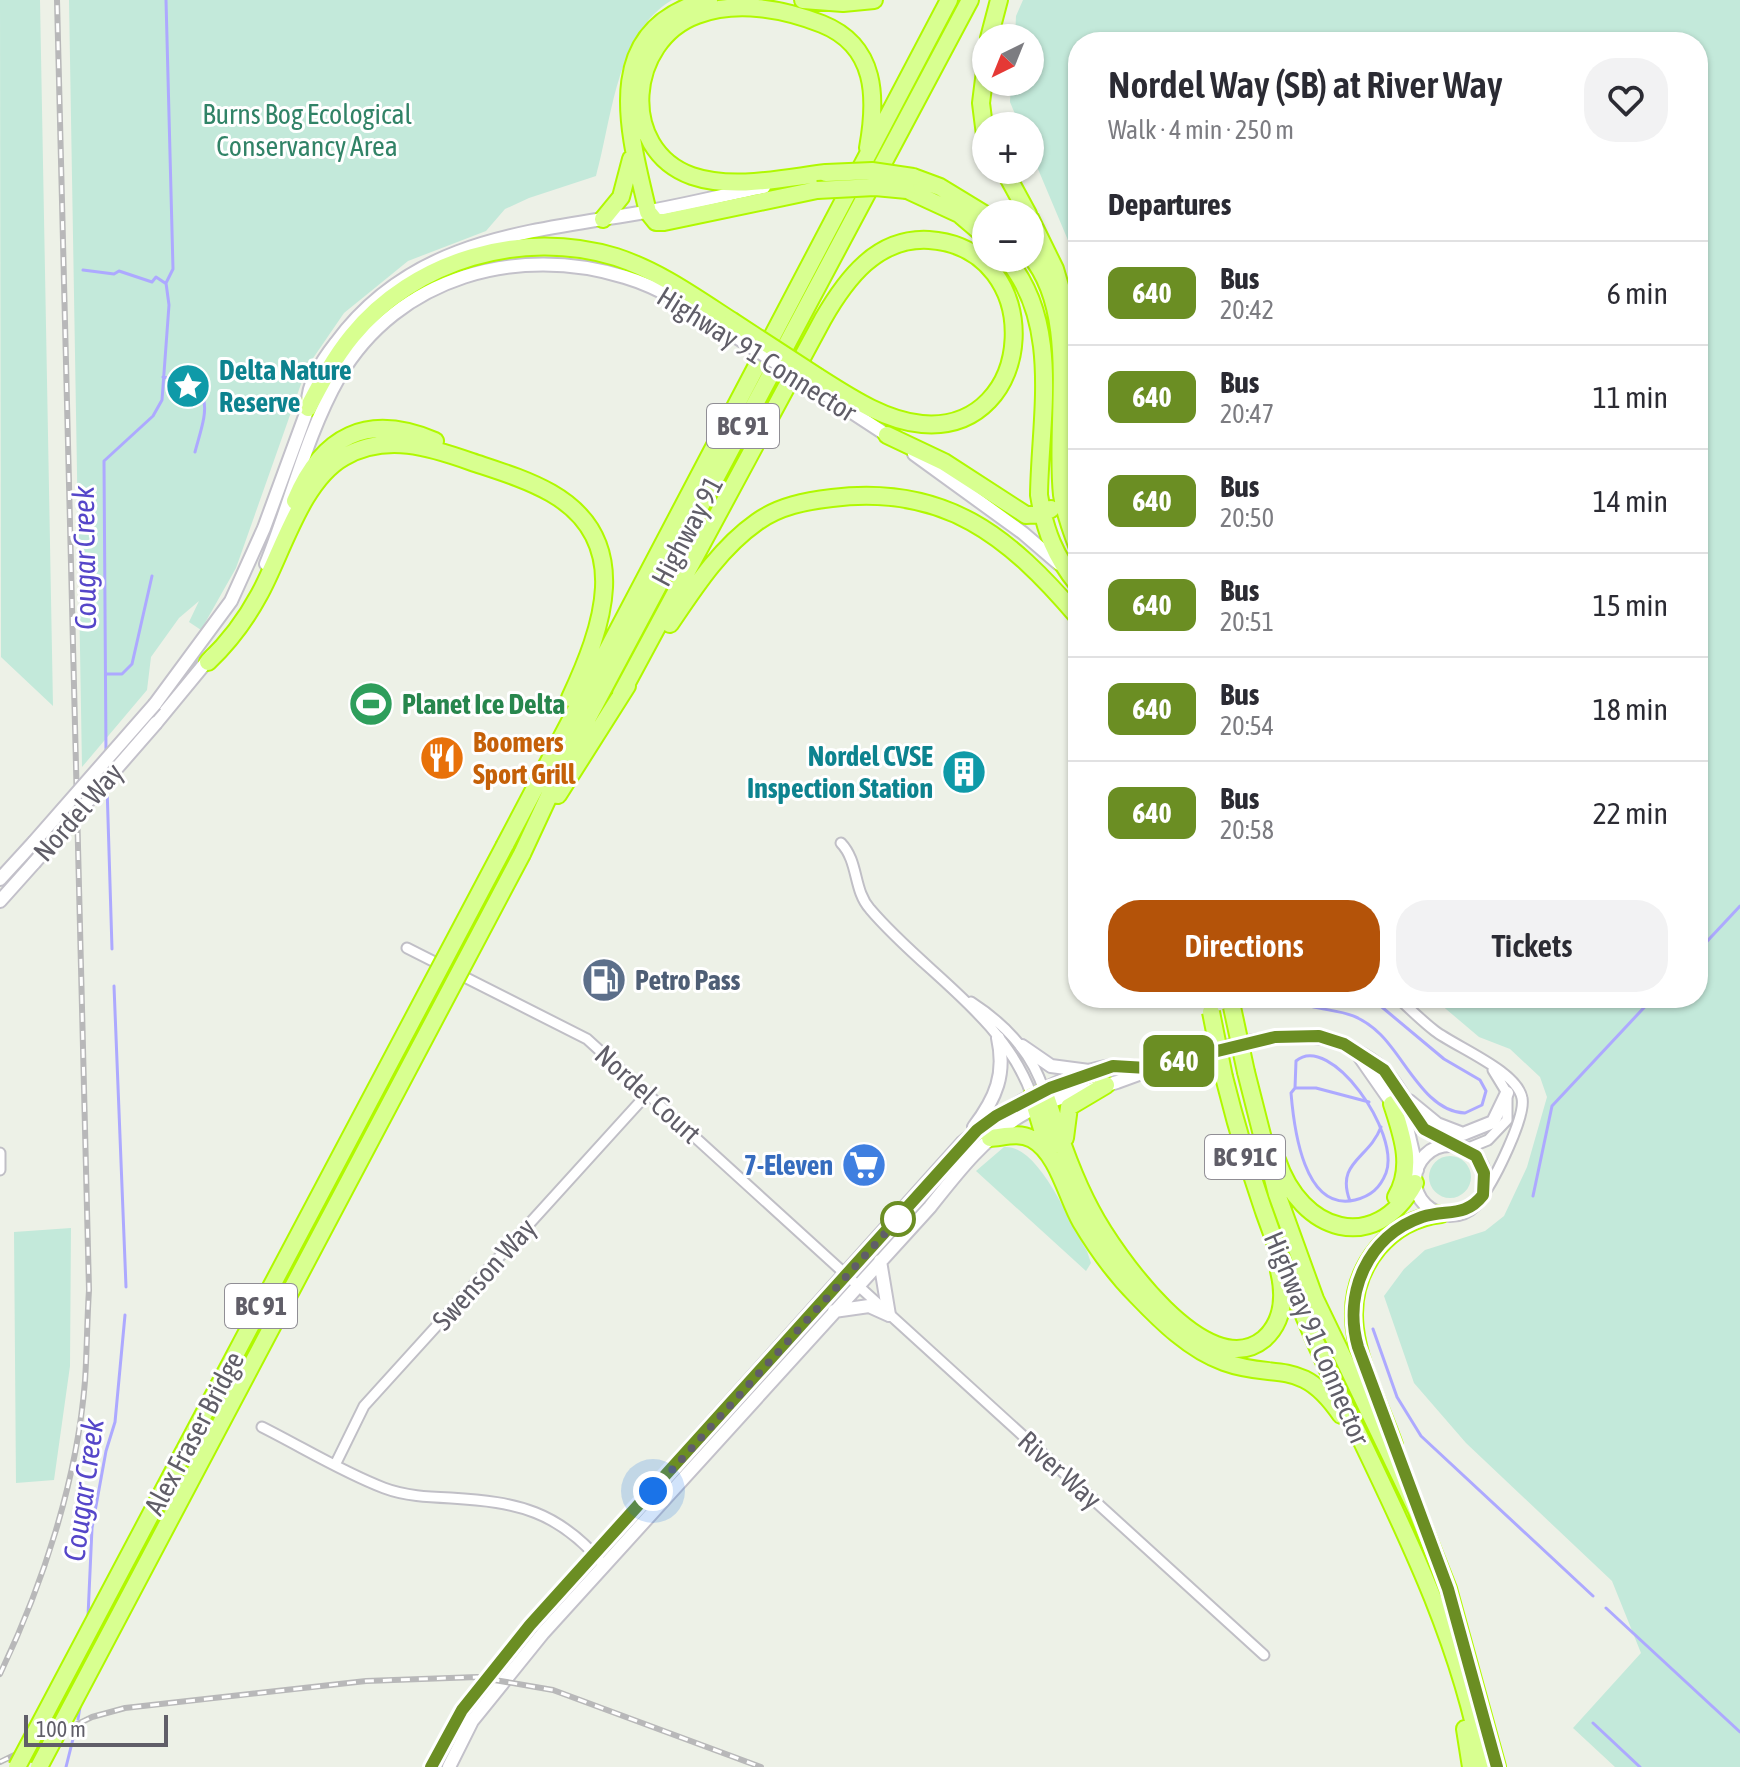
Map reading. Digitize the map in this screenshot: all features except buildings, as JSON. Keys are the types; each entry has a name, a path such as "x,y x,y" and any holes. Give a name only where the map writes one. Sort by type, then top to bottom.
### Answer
{"highway":[{"path":"603,219 628,183 631,141 629,83 642,46 669,17 709,0"},
{"path":"803,0 843,3 874,0"},
{"name":"Highway 91","path":"505,845 949,0"},
{"name":"Highway 91","path":"522,854 567,757 970,0"},
{"path":"993,24 999,0"},
{"path":"865,165 873,111 873,82 862,56 839,32 786,12 735,8 697,15 659,41 643,70 640,108 649,138 670,163 695,177 772,180 872,171 910,183 940,187 972,206"},
{"path":"631,141 648,212 656,222 817,190 910,183 972,225"},
{"path":"308,408 334,360 380,307 432,272 488,252 536,245 614,257 679,286 730,326 816,382 902,421 934,425 957,420 991,397 1008,370 1015,338 1007,294 995,274 976,257 954,245 932,240 911,241 887,248 855,273 823,319 621,694"},
{"path":"1044,247 1055,269 1068,313"},
{"path":"1014,272 1029,297 1042,341 1042,514 1062,567"},
{"path":"1043,273 1053,297 1060,335 1068,462"},
{"path":"281,527 315,461 355,434 397,429 446,446 457,457"},
{"path":"887,435 944,462 1026,515 1042,514 1068,495"},
{"path":"208,662 247,617 308,495 326,469 360,450 398,443 424,445 531,483 572,508 595,540 605,579 605,602 591,652 515,824"},
{"path":"522,854 621,694 700,580 733,541 760,519 801,502 874,496 901,497 946,508 975,522 1011,547 1068,607"},
{"name":"Highway 91 Connector","path":"1062,567 1068,574"},
{"name":"Alex Fraser Bridge","path":"17,1767 505,845"},
{"name":"Alex Fraser Bridge","path":"39,1767 522,854"},
{"name":"Highway 91 Connector","path":"1211,1008 1224,1077 1271,1235 1423,1574 1456,1668"},
{"name":"Highway 91 Connector","path":"1233,1008 1277,1194 1315,1299 1417,1511 1448,1589 1484,1713"},
{"path":"1246,1072 1289,1189 1314,1215 1348,1226 1366,1227 1386,1218 1400,1206 1416,1176"},
{"path":"1059,1159 1067,1111 1079,1098 1106,1085"},
{"path":"1040,1099 1059,1159 1093,1240 1147,1307 1180,1335 1216,1359 1276,1370 1309,1382 1333,1403 1365,1450"},
{"path":"1348,1226 1383,1212 1402,1186 1405,1148 1398,1100"},
{"path":"990,1138 1019,1135 1032,1139 1059,1159 1098,1223 1135,1275 1172,1314 1214,1346 1231,1350 1248,1348 1266,1336 1276,1324 1282,1308 1282,1284 1271,1235"},
{"path":"1417,1511 1358,1347 1352,1307 1364,1268 1385,1240 1413,1221 1441,1214"},
{"path":"1456,1668 1471,1767"},
{"path":"1456,1668 1472,1711 1483,1767"},
{"path":"1484,1713 1497,1767"},
{"path":"1484,1713 1504,1767"}],"street":[{"path":"308,408 307,396 316,376 346,329 368,306 413,272 461,249 522,233 648,212 826,173"},
{"name":"Highway 91 Connector","path":"156,723 208,662 253,590 281,527 319,420 340,376 378,328 439,284 507,267 547,263 580,266 650,286 730,326"},
{"name":"Highway 91 Connector","path":"816,382 1023,533 1062,567"},
{"name":"Nordel Way","path":"0,879 155,704 231,601 264,528 308,408"},
{"name":"Nordel Way","path":"0,901 156,723"},
{"path":"841,843 853,858 868,908 965,998 1014,1055 1040,1099"},
{"name":"Nordel Court","path":"407,948 587,1039 857,1286"},
{"path":"965,998 987,1012 1034,1062 1040,1099"},
{"path":"1398,1100 1411,1138 1416,1176 1426,1206 1441,1214 1461,1213 1483,1195 1502,1158 1522,1100 1513,1081 1434,1030 1409,1008"},
{"path":"431,1767 457,1718 494,1669 834,1311 990,1138 1040,1099 1106,1085 1147,1068 1289,1035 1330,1039 1357,1052 1419,1124 1448,1144 1466,1149 1482,1167 1483,1195"},
{"path":"449,1767 472,1721 599,1559 962,1143 988,1108 1000,1083 1002,1062 998,1038"},
{"path":"1022,1046 1051,1066 1092,1072"},
{"path":"1466,1149 1488,1140 1502,1127 1509,1114 1507,1093 1488,1064"},
{"path":"962,1143 996,1116 1040,1099 1092,1072 1113,1066 1147,1068"},
{"name":"Swenson Way","path":"335,1465 364,1406 648,1093"},
{"path":"1398,1100 1437,1124 1463,1134 1493,1122 1507,1093"},
{"path":"1416,1176 1427,1155 1448,1144"},
{"path":"0,1153 0,1170"},
{"path":"880,1261 889,1315"},
{"name":"River Way","path":"857,1286 1264,1655"},
{"path":"834,1311 869,1306 889,1315"},
{"path":"262,1427 385,1488 415,1496 486,1500 538,1512 566,1527 599,1559"},
{"path":"440,1767 459,1728 457,1718"}],"green space":[{"path":"0,0 40,0 53,706 1,657"},
{"name":"Delta Nature Reserve","path":"69,0 672,0 653,15 628,55 612,104 596,176 529,198 505,209 486,231 408,261 344,313 307,367 236,568 201,630 189,622 199,601 179,618 151,657 147,690 82,767"},
{"path":"1023,0 1740,0 1740,1767 1615,1767 1573,1728 1641,1653 1612,1581 1466,1443 1414,1383 1384,1296 1404,1269 1425,1250 1485,1231 1504,1216 1527,1167 1547,1097 1540,1077 1510,1049 1479,1037 1445,1008 1708,1008 1708,32 1068,32 1068,240 1044,183 1044,112 1014,112 1010,102 1010,96 1044,96 1044,24 1016,24"},
{"path":"1004,1147 1017,1150 1041,1171 1087,1251 1091,1263 1086,1271 976,1171"},
{"path":"1450,1156 1465,1162 1471,1177 1465,1192 1450,1198 1435,1192 1429,1177 1435,1162"},
{"path":"71,1228 70,1366 54,1480 16,1483 14,1232"}],"waterway":[{"name":"Cougar Creek","path":"106,754 104,461 153,416 162,400 169,305 166,283 173,269 166,0"},
{"path":"83,270 114,274 119,271 152,282 156,277 165,283"},
{"path":"163,377 193,386 201,393 204,402 203,424 195,452"},
{"path":"107,674 122,674 132,664 152,576"},
{"name":"Cougar Creek","path":"107,786 112,949"},
{"path":"1708,940 1740,906"},
{"name":"Cougar Creek","path":"114,986 126,1287"},
{"path":"1319,1008 1346,1014 1368,1024 1389,1044 1417,1082 1439,1104 1465,1113 1482,1105 1486,1091 1480,1080 1444,1059 1383,1008"},
{"path":"1533,1196 1552,1106 1644,1008"},
{"path":"1295,1088 1296,1061 1310,1056 1327,1061 1359,1091 1373,1112 1383,1135 1388,1156 1381,1183 1361,1198 1338,1200 1324,1193 1313,1181 1305,1164 1295,1127 1291,1093 1295,1088 1316,1088 1369,1102"},
{"path":"1350,1201 1347,1188 1350,1169 1376,1138 1381,1127"},
{"name":"Cougar Creek","path":"88,1616 92,1528 106,1451 115,1422 125,1315"},
{"path":"1373,1329 1397,1397 1421,1436 1593,1596"},
{"path":"1606,1608 1740,1732"},
{"name":"Cougar Creek","path":"78,1719 80,1707"},
{"path":"1593,1723 1640,1767"},
{"name":"Cougar Creek","path":"66,1767 76,1727"}],"railway":[{"path":"0,1674 44,1568 66,1494 81,1419 89,1290 57,0"},
{"path":"0,1762 92,1717 125,1708 366,1681 477,1677 553,1690 761,1767"}],"bus line":[{"name":"640","path":"431,1767 462,1710 530,1625 913,1202 962,1143 977,1130 1032,1096 1092,1072 1113,1066 1147,1068 1289,1035 1319,1036 1344,1044 1384,1070 1424,1129 1448,1144 1471,1152 1482,1167 1483,1195 1476,1204 1461,1213 1427,1216 1413,1221 1380,1246 1357,1283 1352,1321 1358,1347 1448,1589 1497,1767"}],"place":[{"name":"Delta Nature Reserve","path":"188,386"},
{"name":"Planet Ice Delta","path":"371,704"},
{"name":"Boomers Sport Grill","path":"442,758"},
{"name":"Nordel CVSE Inspection Station","path":"964,772"},
{"name":"Petro Pass","path":"604,980"},
{"name":"7-Eleven","path":"864,1165"}],"route":[{"path":"653,1491 898,1219"}],"park label":[{"name":"Burns Bog Ecological Conservancy Area","path":"307,130"}]}
